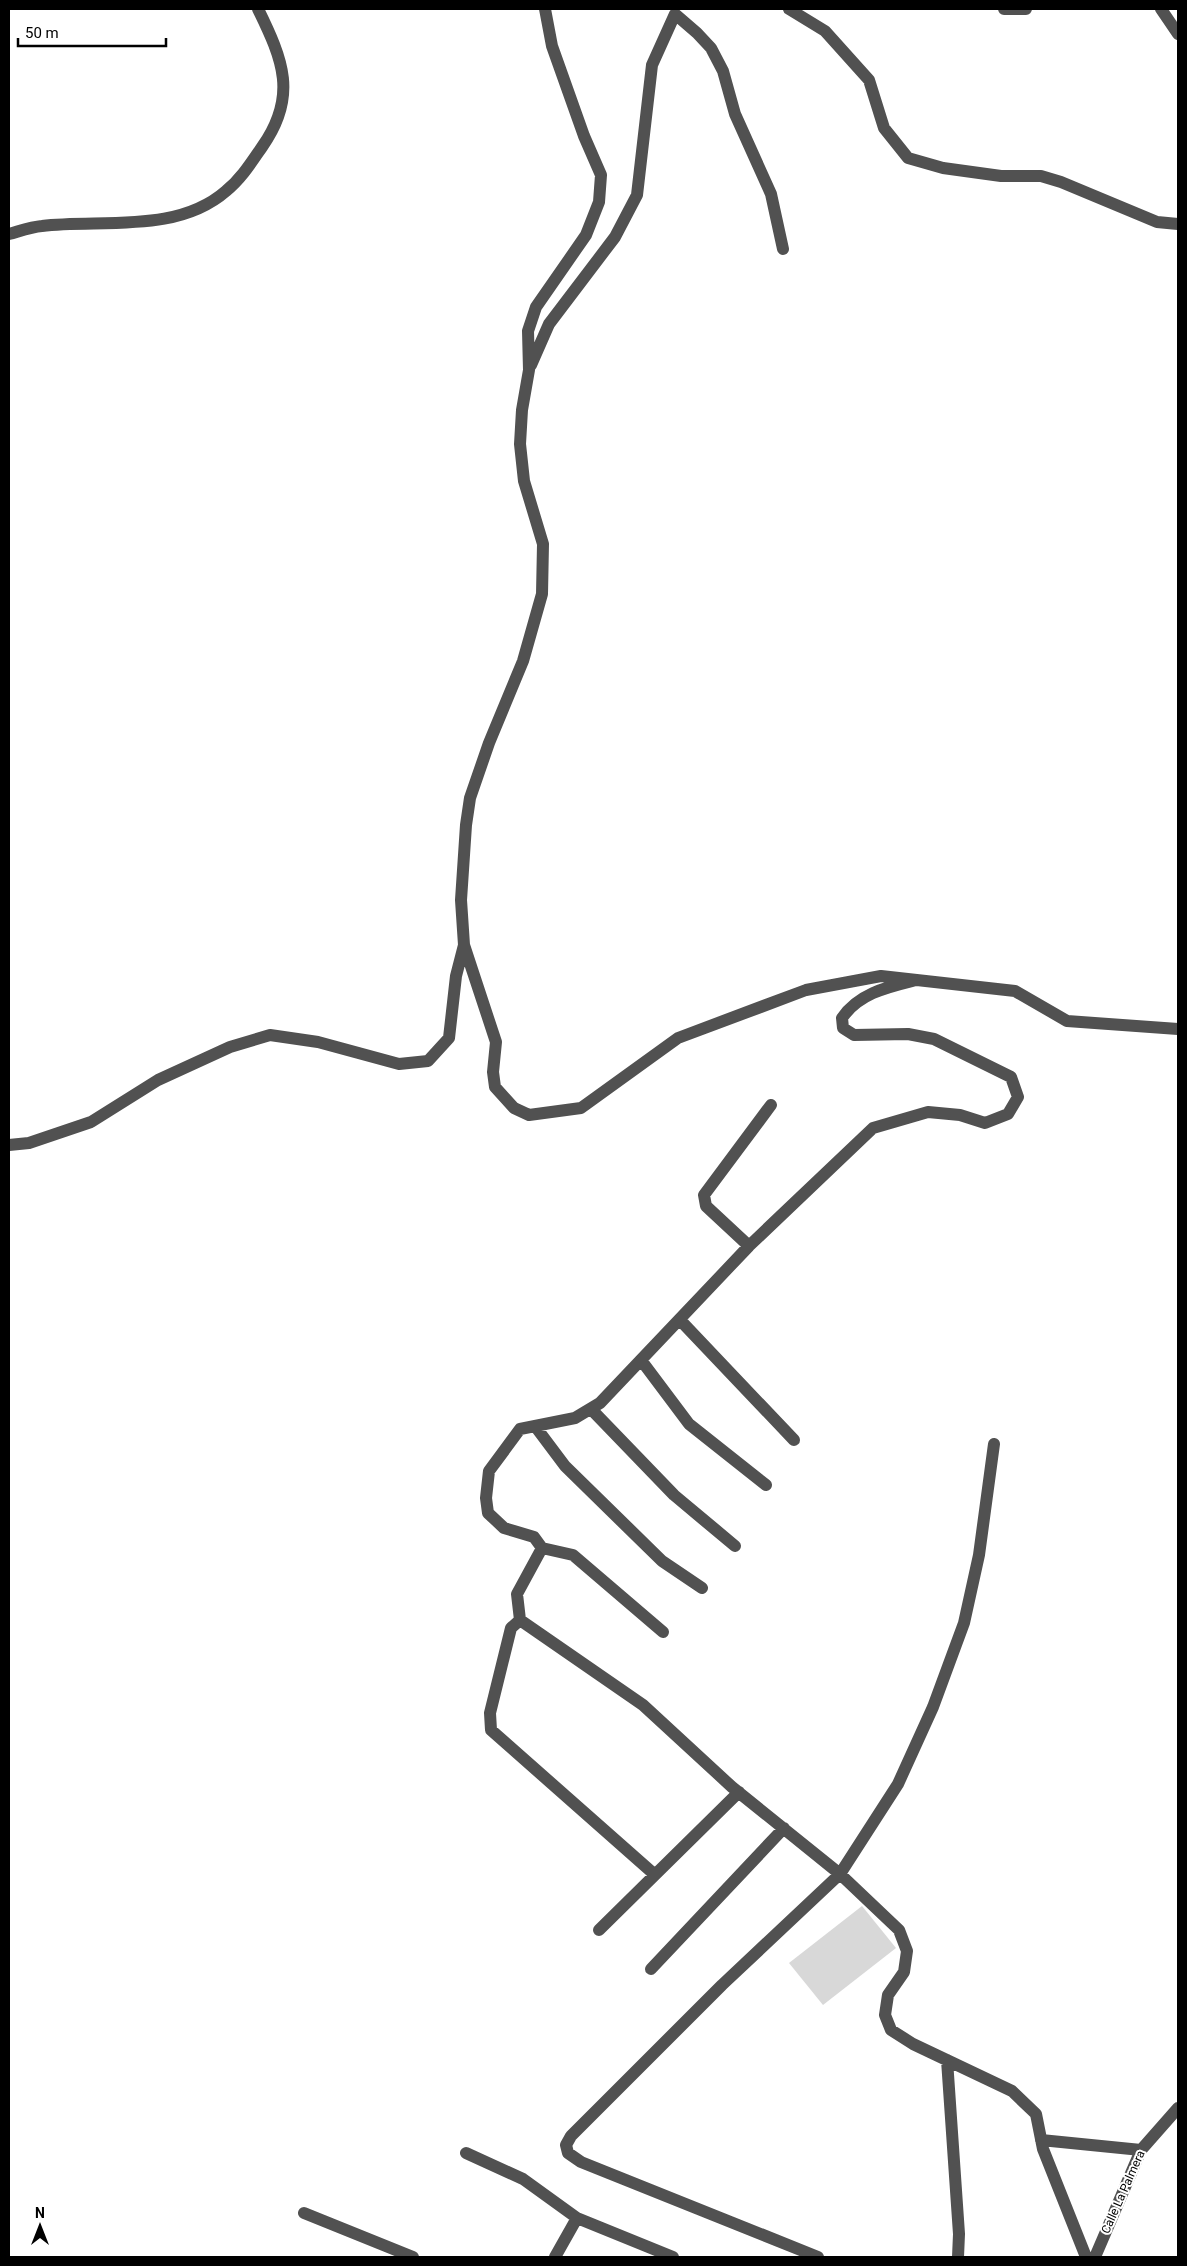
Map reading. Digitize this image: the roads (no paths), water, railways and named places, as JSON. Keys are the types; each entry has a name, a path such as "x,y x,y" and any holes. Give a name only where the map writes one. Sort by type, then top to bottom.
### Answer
{"street":[{"path":"9,234 42,226 162,219 202,208 225,192 242,176 273,131 284,100 282,66 272,37 258,9"},
{"path":"545,9 552,46 584,136 601,175 599,202 586,235 536,307 528,330 529,370 522,410 520,444 524,481 543,544 542,594 523,661 489,743 470,798 466,825 461,900 464,945 496,1042 493,1072 495,1087 514,1108 529,1115 581,1108 678,1038 806,990 881,976 1015,991 1067,1021 1178,1029"},
{"path":"789,9 825,31 869,80 884,128 908,158 944,168 1000,176 1042,176 1157,222 1178,224"},
{"path":"1004,9 1026,9"},
{"path":"1161,9 1178,34"},
{"path":"529,370 549,324 616,237 637,195 652,64 676,11 711,48 723,71 735,114 771,194 783,249"},
{"path":"9,1145 29,1143 91,1122 158,1080 230,1047 270,1036 318,1042 399,1064 428,1061 450,1038 456,976 464,945"},
{"path":"663,1632 573,1556 542,1548 534,1537 504,1528 488,1513 486,1498 489,1471 520,1430 575,1418 600,1403 749,1246 873,1128 928,1112 960,1115 985,1123 1008,1114 1018,1097 1010,1077 934,1039 908,1034 854,1036 843,1028 842,1018 850,1006 879,990 916,980"},
{"path":"749,1246 706,1206 704,1196 771,1106"},
{"path":"680,1320 794,1440"},
{"path":"641,1360 689,1424 766,1485"},
{"path":"591,1408 674,1495 735,1546"},
{"path":"534,1426 564,1466 662,1561 702,1588"},
{"path":"818,2257 581,2162 568,2153 566,2146 571,2136 840,1874 898,1784 933,1707 964,1623 979,1556 994,1444"},
{"path":"520,1620 518,1594 542,1548"},
{"path":"520,1620 643,1705 739,1792 840,1874 899,1930 907,1951 904,1972 888,1995 885,2015 891,2030 947,2060 1012,2091 1036,2114 1043,2149 1086,2257"},
{"path":"520,1620 511,1628 490,1712 491,1730 654,1874"},
{"path":"599,1930 739,1792"},
{"path":"651,1969 784,1828"},
{"path":"947,2060 959,2234 958,2257"},
{"name":"Calle La Palmera","path":"1095,2257 1141,2150 1178,2108"},
{"path":"1041,2140 1141,2150"},
{"path":"466,2153 523,2179 577,2218 673,2257"},
{"path":"304,2213 413,2257"},
{"path":"555,2257 577,2218"}]}
